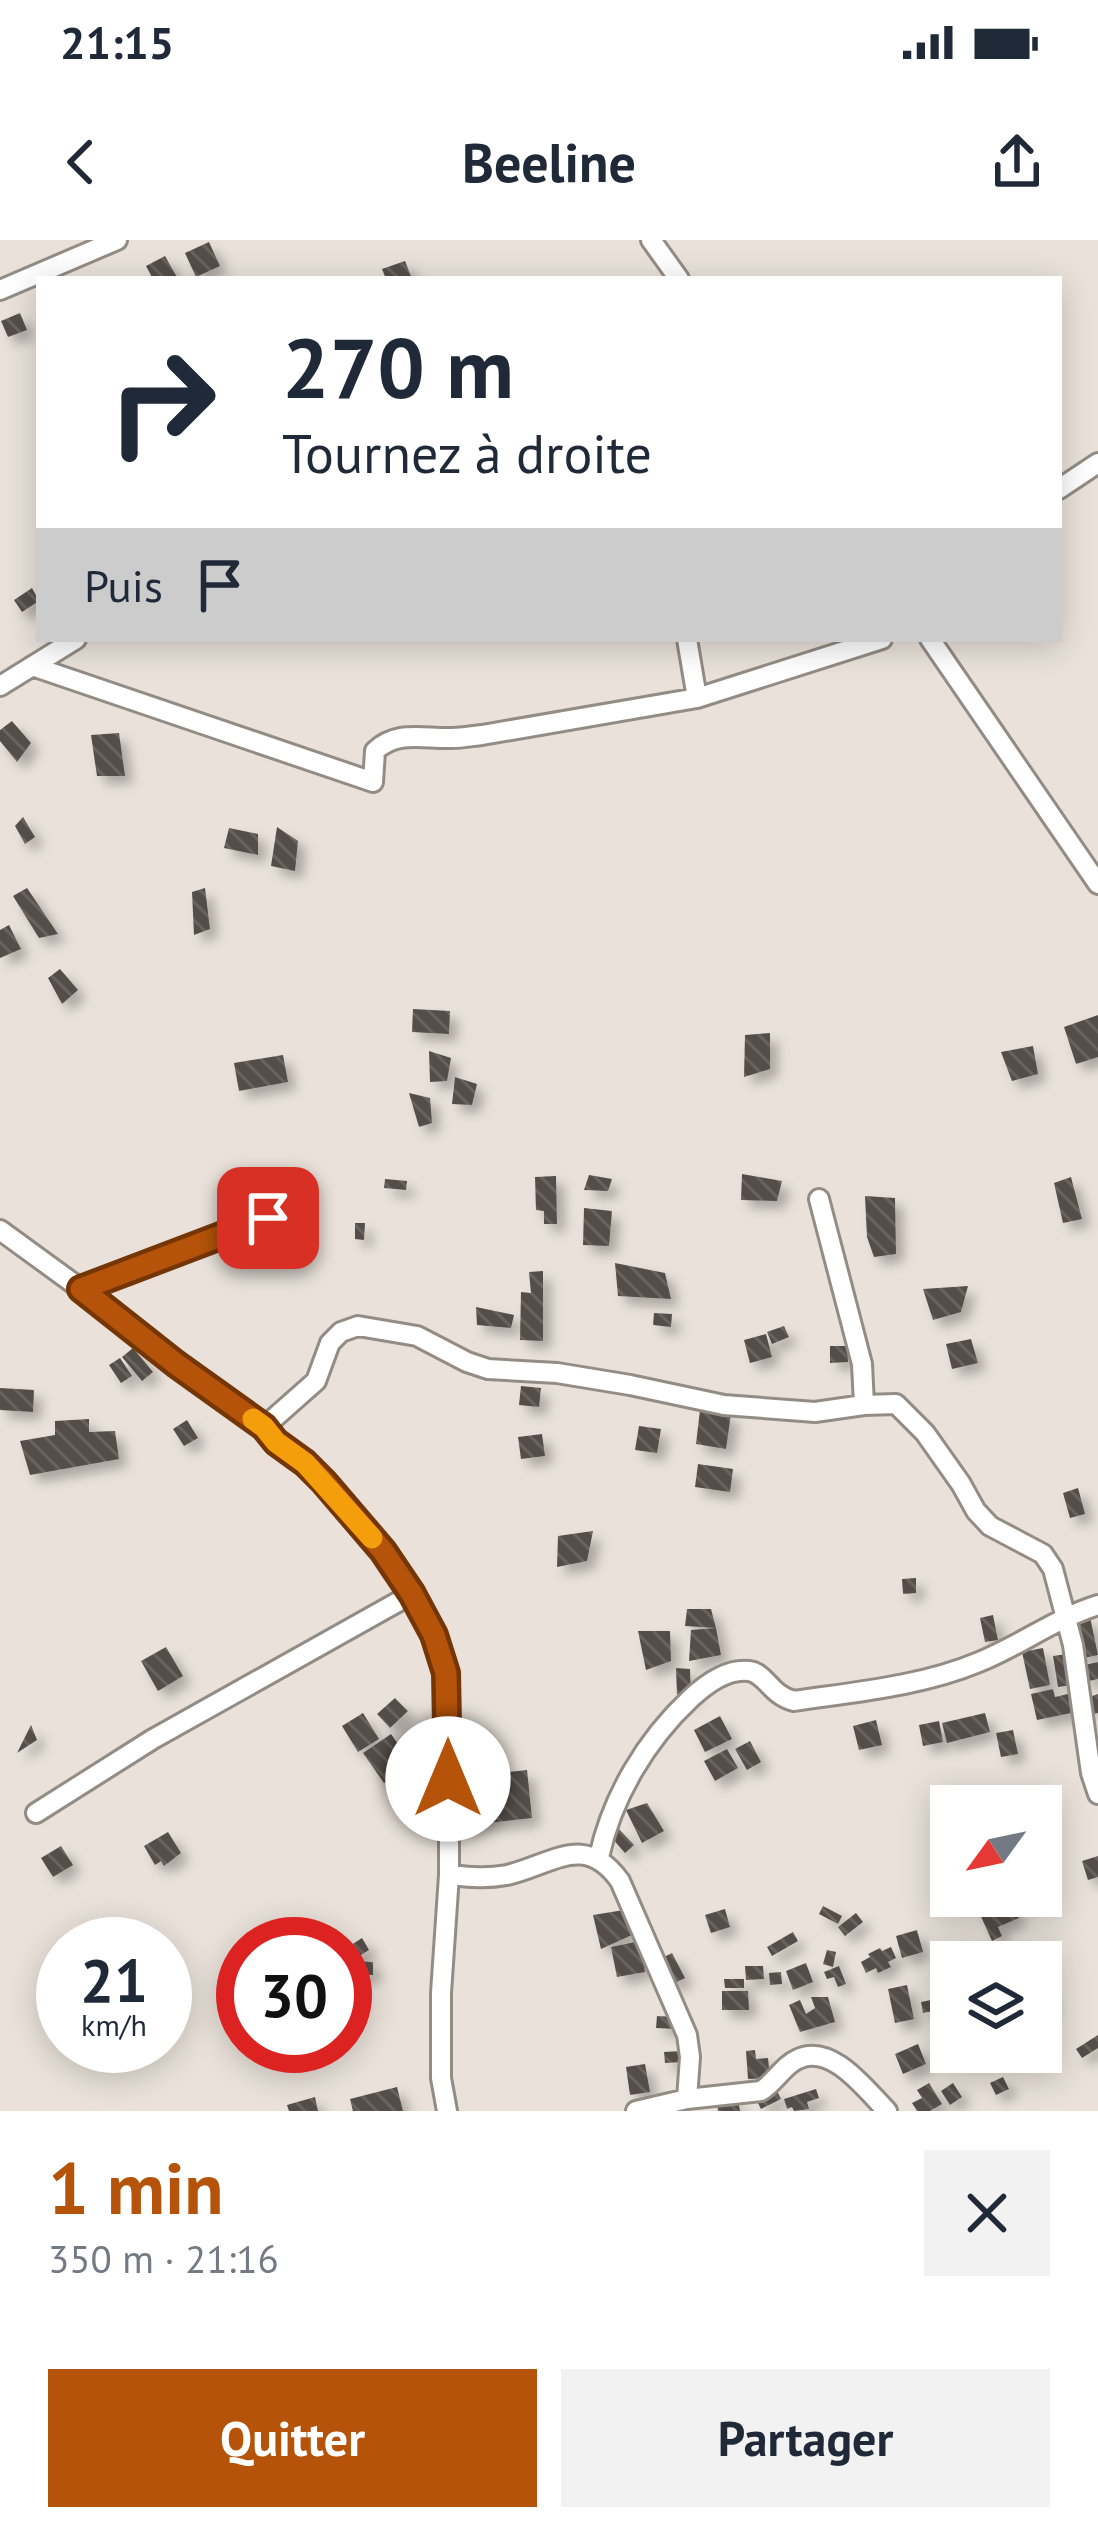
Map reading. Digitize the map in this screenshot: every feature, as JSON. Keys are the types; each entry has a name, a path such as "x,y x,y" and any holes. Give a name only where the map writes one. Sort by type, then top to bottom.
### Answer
{"street":[{"path":"66,271 116,240"},
{"path":"652,240 677,276"},
{"path":"0,290 36,280"},
{"path":"1062,487 1098,463"},
{"path":"0,686 71,642"},
{"path":"688,642 697,698"},
{"path":"32,666 373,782 375,751 387,740 482,735 697,698 873,642"},
{"path":"932,642 1098,884"},
{"path":"819,1199 857,1343 865,1405"},
{"path":"81,1289 268,1218"},
{"path":"0,1230 264,1427 305,1463 383,1551 434,1635 446,1673 449,1875 441,2078 447,2111"},
{"path":"264,1427 316,1382 330,1343 341,1332 358,1326 417,1336 488,1369 557,1373 752,1409 815,1412 896,1404 907,1412 990,1526 1042,1554 1053,1569 1098,1794"},
{"path":"36,1813 153,1738 412,1594"},
{"path":"598,1857 620,1796 654,1738 668,1718 715,1680 748,1670 760,1675 780,1697 794,1701 936,1676 980,1662 1065,1616 1098,1605"},
{"path":"449,1875 484,1879 578,1855 598,1857 609,1866 680,2015 689,2045 687,2099"},
{"path":"636,2111 687,2099 761,2091 792,2062 815,2055 846,2071 887,2111"}],"building":[{"path":"209,242 220,266 196,276 185,253"},
{"path":"165,256 176,276 151,276 146,266"},
{"path":"405,261 411,276 385,276 382,269"},
{"path":"20,313 27,330 8,337 1,321"},
{"path":"32,588 36,595 36,603 22,612 14,600"},
{"path":"12,721 31,743 17,762 0,741 0,730"},
{"path":"119,733 125,776 97,776 91,735"},
{"path":"23,817 35,837 25,844 15,826"},
{"path":"277,827 298,841 295,871 271,866"},
{"path":"229,828 258,834 258,855 224,848"},
{"path":"27,888 58,934 39,938 13,896"},
{"path":"205,888 210,929 194,935 192,892"},
{"path":"9,925 21,949 0,958 0,930"},
{"path":"60,969 78,990 62,1004 48,978"},
{"path":"413,1009 450,1011 449,1034 412,1032"},
{"path":"1098,1015 1098,1057 1076,1064 1064,1027"},
{"path":"770,1033 770,1069 744,1077 745,1035"},
{"path":"1033,1046 1038,1074 1012,1081 1001,1052"},
{"path":"429,1051 451,1058 447,1081 430,1082"},
{"path":"283,1055 288,1082 239,1091 234,1063"},
{"path":"455,1077 477,1084 472,1105 452,1104"},
{"path":"409,1093 430,1098 432,1123 419,1127"},
{"path":"742,1174 782,1181 777,1201 741,1200"},
{"path":"589,1175 612,1179 608,1191 584,1190"},
{"path":"556,1176 557,1224 544,1224 544,1211 536,1210 535,1177"},
{"path":"1071,1177 1082,1219 1063,1223 1054,1183"},
{"path":"385,1179 407,1181 406,1190 384,1188"},
{"path":"865,1196 895,1198 896,1254 874,1257 867,1237"},
{"path":"584,1208 612,1211 609,1246 583,1245"},
{"path":"355,1223 365,1223 364,1240 355,1239"},
{"path":"615,1263 665,1273 671,1299 618,1296"},
{"path":"543,1271 543,1341 520,1340 521,1292 531,1293 529,1272"},
{"path":"968,1286 961,1312 933,1320 923,1289"},
{"path":"476,1307 514,1315 511,1328 477,1325"},
{"path":"654,1313 672,1314 671,1327 653,1325"},
{"path":"784,1326 789,1337 772,1344 767,1332"},
{"path":"766,1334 772,1357 750,1363 744,1340"},
{"path":"971,1339 978,1363 952,1369 946,1344"},
{"path":"830,1346 848,1346 848,1362 830,1363"},
{"path":"133,1348 153,1372 142,1381 122,1357"},
{"path":"120,1358 132,1376 121,1383 109,1365"},
{"path":"521,1386 541,1388 539,1407 519,1405"},
{"path":"0,1388 34,1390 33,1412 0,1410"},
{"path":"700,1410 731,1414 726,1449 696,1444"},
{"path":"89,1419 89,1432 115,1431 119,1459 30,1475 20,1441 55,1435 55,1421"},
{"path":"187,1420 198,1438 184,1446 173,1429"},
{"path":"639,1426 661,1429 657,1453 635,1450"},
{"path":"542,1434 545,1456 521,1459 518,1437"},
{"path":"698,1464 733,1469 730,1492 695,1487"},
{"path":"1078,1488 1085,1514 1070,1518 1063,1493"},
{"path":"593,1531 587,1561 557,1567 558,1536"},
{"path":"916,1578 916,1593 903,1594 902,1579"},
{"path":"687,1609 711,1609 716,1628 685,1626"},
{"path":"993,1615 998,1640 985,1642 980,1618"},
{"path":"1090,1617 1098,1655 1079,1659 1070,1621"},
{"path":"716,1628 721,1655 689,1661 691,1630"},
{"path":"638,1631 670,1631 671,1661 646,1670"},
{"path":"166,1647 183,1676 158,1691 141,1661"},
{"path":"1043,1648 1050,1685 1030,1689 1022,1652"},
{"path":"1067,1654 1072,1685 1058,1687 1053,1656"},
{"path":"1098,1662 1098,1679 1084,1682 1080,1666"},
{"path":"676,1668 690,1669 691,1698 677,1694"},
{"path":"1053,1689 1055,1697 1072,1693 1076,1712 1037,1720 1031,1694"},
{"path":"1098,1694 1098,1713 1091,1715 1086,1698"},
{"path":"395,1698 408,1711 390,1728 377,1714"},
{"path":"363,1713 379,1739 358,1752 342,1726"},
{"path":"985,1713 990,1732 947,1743 942,1723"},
{"path":"720,1716 732,1739 705,1752 694,1730"},
{"path":"876,1720 882,1745 859,1750 853,1726"},
{"path":"939,1721 943,1742 923,1746 919,1725"},
{"path":"31,1725 37,1740 17,1753"},
{"path":"1013,1730 1018,1754 1001,1757 996,1733"},
{"path":"391,1734 412,1764 384,1783 363,1753"},
{"path":"750,1741 761,1762 747,1770 735,1749"},
{"path":"727,1749 738,1768 715,1781 704,1761"},
{"path":"527,1770 532,1818 460,1826 455,1778"},
{"path":"647,1803 664,1831 642,1843 626,1810"},
{"path":"619,1829 634,1845 625,1853 611,1837"},
{"path":"168,1832 181,1853 164,1866 161,1861 155,1865 144,1846"},
{"path":"61,1846 73,1865 53,1877 41,1858"},
{"path":"1098,1856 1098,1877 1088,1880 1082,1861"},
{"path":"823,1906 842,1916 838,1924 819,1914"},
{"path":"725,1909 730,1927 711,1933 705,1915"},
{"path":"624,1910 634,1934 601,1949 593,1915"},
{"path":"856,1913 863,1922 845,1936 838,1927"},
{"path":"981,1917 1019,1917 998,1927 1002,1936 992,1941"},
{"path":"917,1930 923,1952 902,1958 896,1936"},
{"path":"793,1932 798,1941 772,1956 767,1947"},
{"path":"640,1941 645,1972 617,1977 611,1947"},
{"path":"891,1947 896,1958 888,1962 891,1967 866,1973 861,1962 868,1954"},
{"path":"827,1950 836,1952 833,1967 823,1964"},
{"path":"672,1953 685,1978 671,1985 658,1960"},
{"path":"806,1963 813,1982 793,1990 786,1971"},
{"path":"745,1966 763,1966 764,1979 746,1980"},
{"path":"839,1966 846,1984 838,1987 834,1977 827,1979 824,1972"},
{"path":"781,1972 782,1984 770,1985 769,1973"},
{"path":"724,1979 744,1979 744,1988 725,1988"},
{"path":"907,1985 914,2019 895,2023 888,1989"},
{"path":"722,1991 748,1991 749,2010 722,2010"},
{"path":"811,1997 828,1997 835,2022 800,2032 789,2005 800,2000 806,2014 815,2008"},
{"path":"930,2000 930,2012 923,2013 921,2002"},
{"path":"657,2016 676,2017 676,2029 656,2028"},
{"path":"1098,2035 1098,2048 1082,2058 1076,2049"},
{"path":"918,2044 926,2064 903,2074 895,2054"},
{"path":"755,2050 756,2059 768,2058 770,2078 748,2079 746,2051"},
{"path":"681,2051 682,2062 665,2063 664,2052"},
{"path":"645,2064 650,2092 630,2095 626,2067"},
{"path":"1003,2077 1009,2089 996,2095 990,2083"},
{"path":"929,2083 942,2104 917,2111 912,2103 922,2098 917,2090"},
{"path":"953,2083 962,2097 950,2105 941,2091"},
{"path":"397,2087 403,2111 353,2111 350,2099"},
{"path":"776,2089 781,2099 761,2109 756,2099"},
{"path":"816,2089 819,2098 807,2102 809,2109 787,2109 784,2099"},
{"path":"315,2097 318,2111 289,2111 287,2105"},
{"path":"738,2100 740,2111 718,2111 717,2104"}],"slow traffic":[{"path":"253,1419 305,1463 372,1538"}],"route":[{"path":"268,1218 81,1289 264,1427 324,1482 383,1551 434,1635 446,1673 448,1779"}]}
